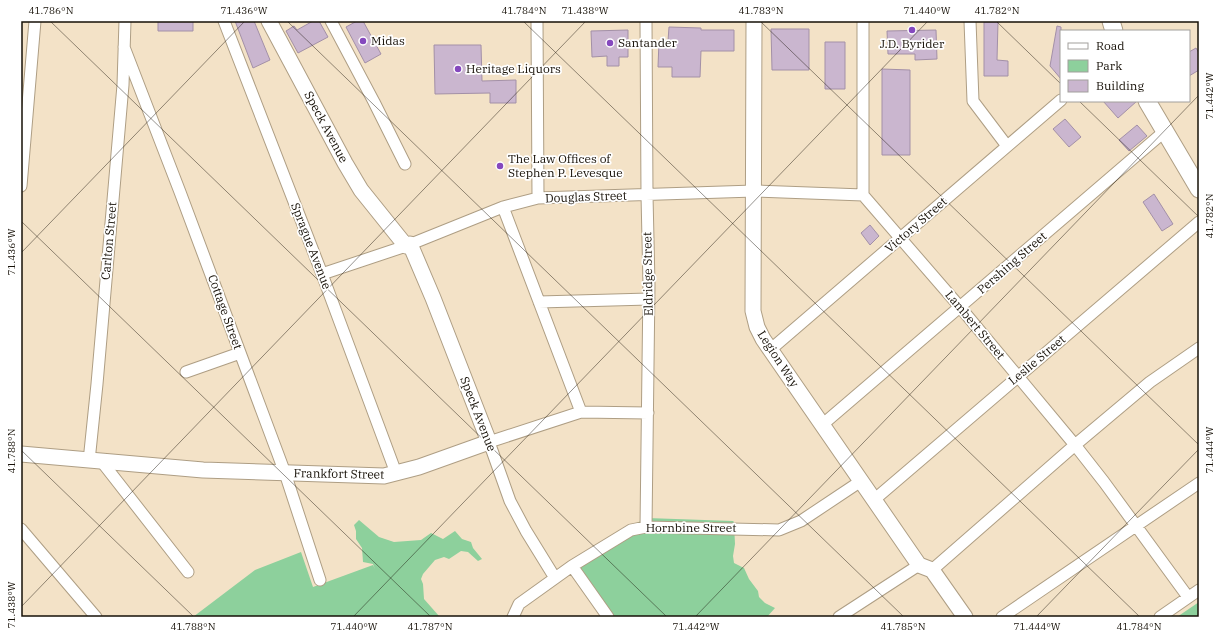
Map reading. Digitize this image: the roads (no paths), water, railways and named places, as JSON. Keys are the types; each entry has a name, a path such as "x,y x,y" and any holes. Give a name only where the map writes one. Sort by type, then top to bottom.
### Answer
{"main road":[{"path":"1148,102 1199,189"}],"street":[{"path":"21,186 35,21"},
{"name":"Carlton Street","path":"95,461 97,384 122,85 125,21"},
{"name":"Sprague Avenue","path":"224,21 322,274 396,473"},
{"name":"Speck Avenue","path":"269,21 361,190 408,245 489,442 510,501 526,531 555,578"},
{"path":"331,21 405,164"},
{"path":"537,21 538,198"},
{"name":"Eldridge Street","path":"646,21 648,299 646,527"},
{"name":"Legion Way","path":"754,21 753,311 758,327 770,350 861,481 964,617"},
{"path":"863,21 863,195"},
{"path":"970,21 973,101 1007,146"},
{"name":"Cottage Street","path":"124,47 285,473 320,580"},
{"name":"Victory Street","path":"770,350 1060,101"},
{"name":"Pershing Street","path":"822,425 1165,131"},
{"name":"Douglas Street","path":"322,274 408,245 503,207 538,198 754,191 863,195"},
{"name":"Lambert Street","path":"863,195 960,307 1075,445 1188,597"},
{"path":"503,207 581,412"},
{"name":"Leslie Street","path":"875,499 1199,222"},
{"path":"539,302 648,299"},
{"path":"839,617 926,567 1150,382 1199,348"},
{"path":"186,372 240,353"},
{"name":"Frankfort Street","path":"21,454 203,470 384,476 419,467 581,412 648,413"},
{"path":"95,461 188,572"},
{"name":"Hornbine Street","path":"513,617 519,604 572,566 631,530 646,527 779,530 801,521 861,481"},
{"path":"1002,617 1199,483"},
{"path":"21,529 96,617"},
{"path":"572,566 608,617"},
{"path":"1160,617 1199,590"}],"place":[{"name":"J.D. Byrider","path":"912,30"},
{"name":"Midas","path":"363,41"},
{"name":"Santander","path":"610,43"},
{"name":"Heritage Liquors","path":"458,69"},
{"name":"The Law Offices of Stephen P. Levesque","path":"500,166"}]}
